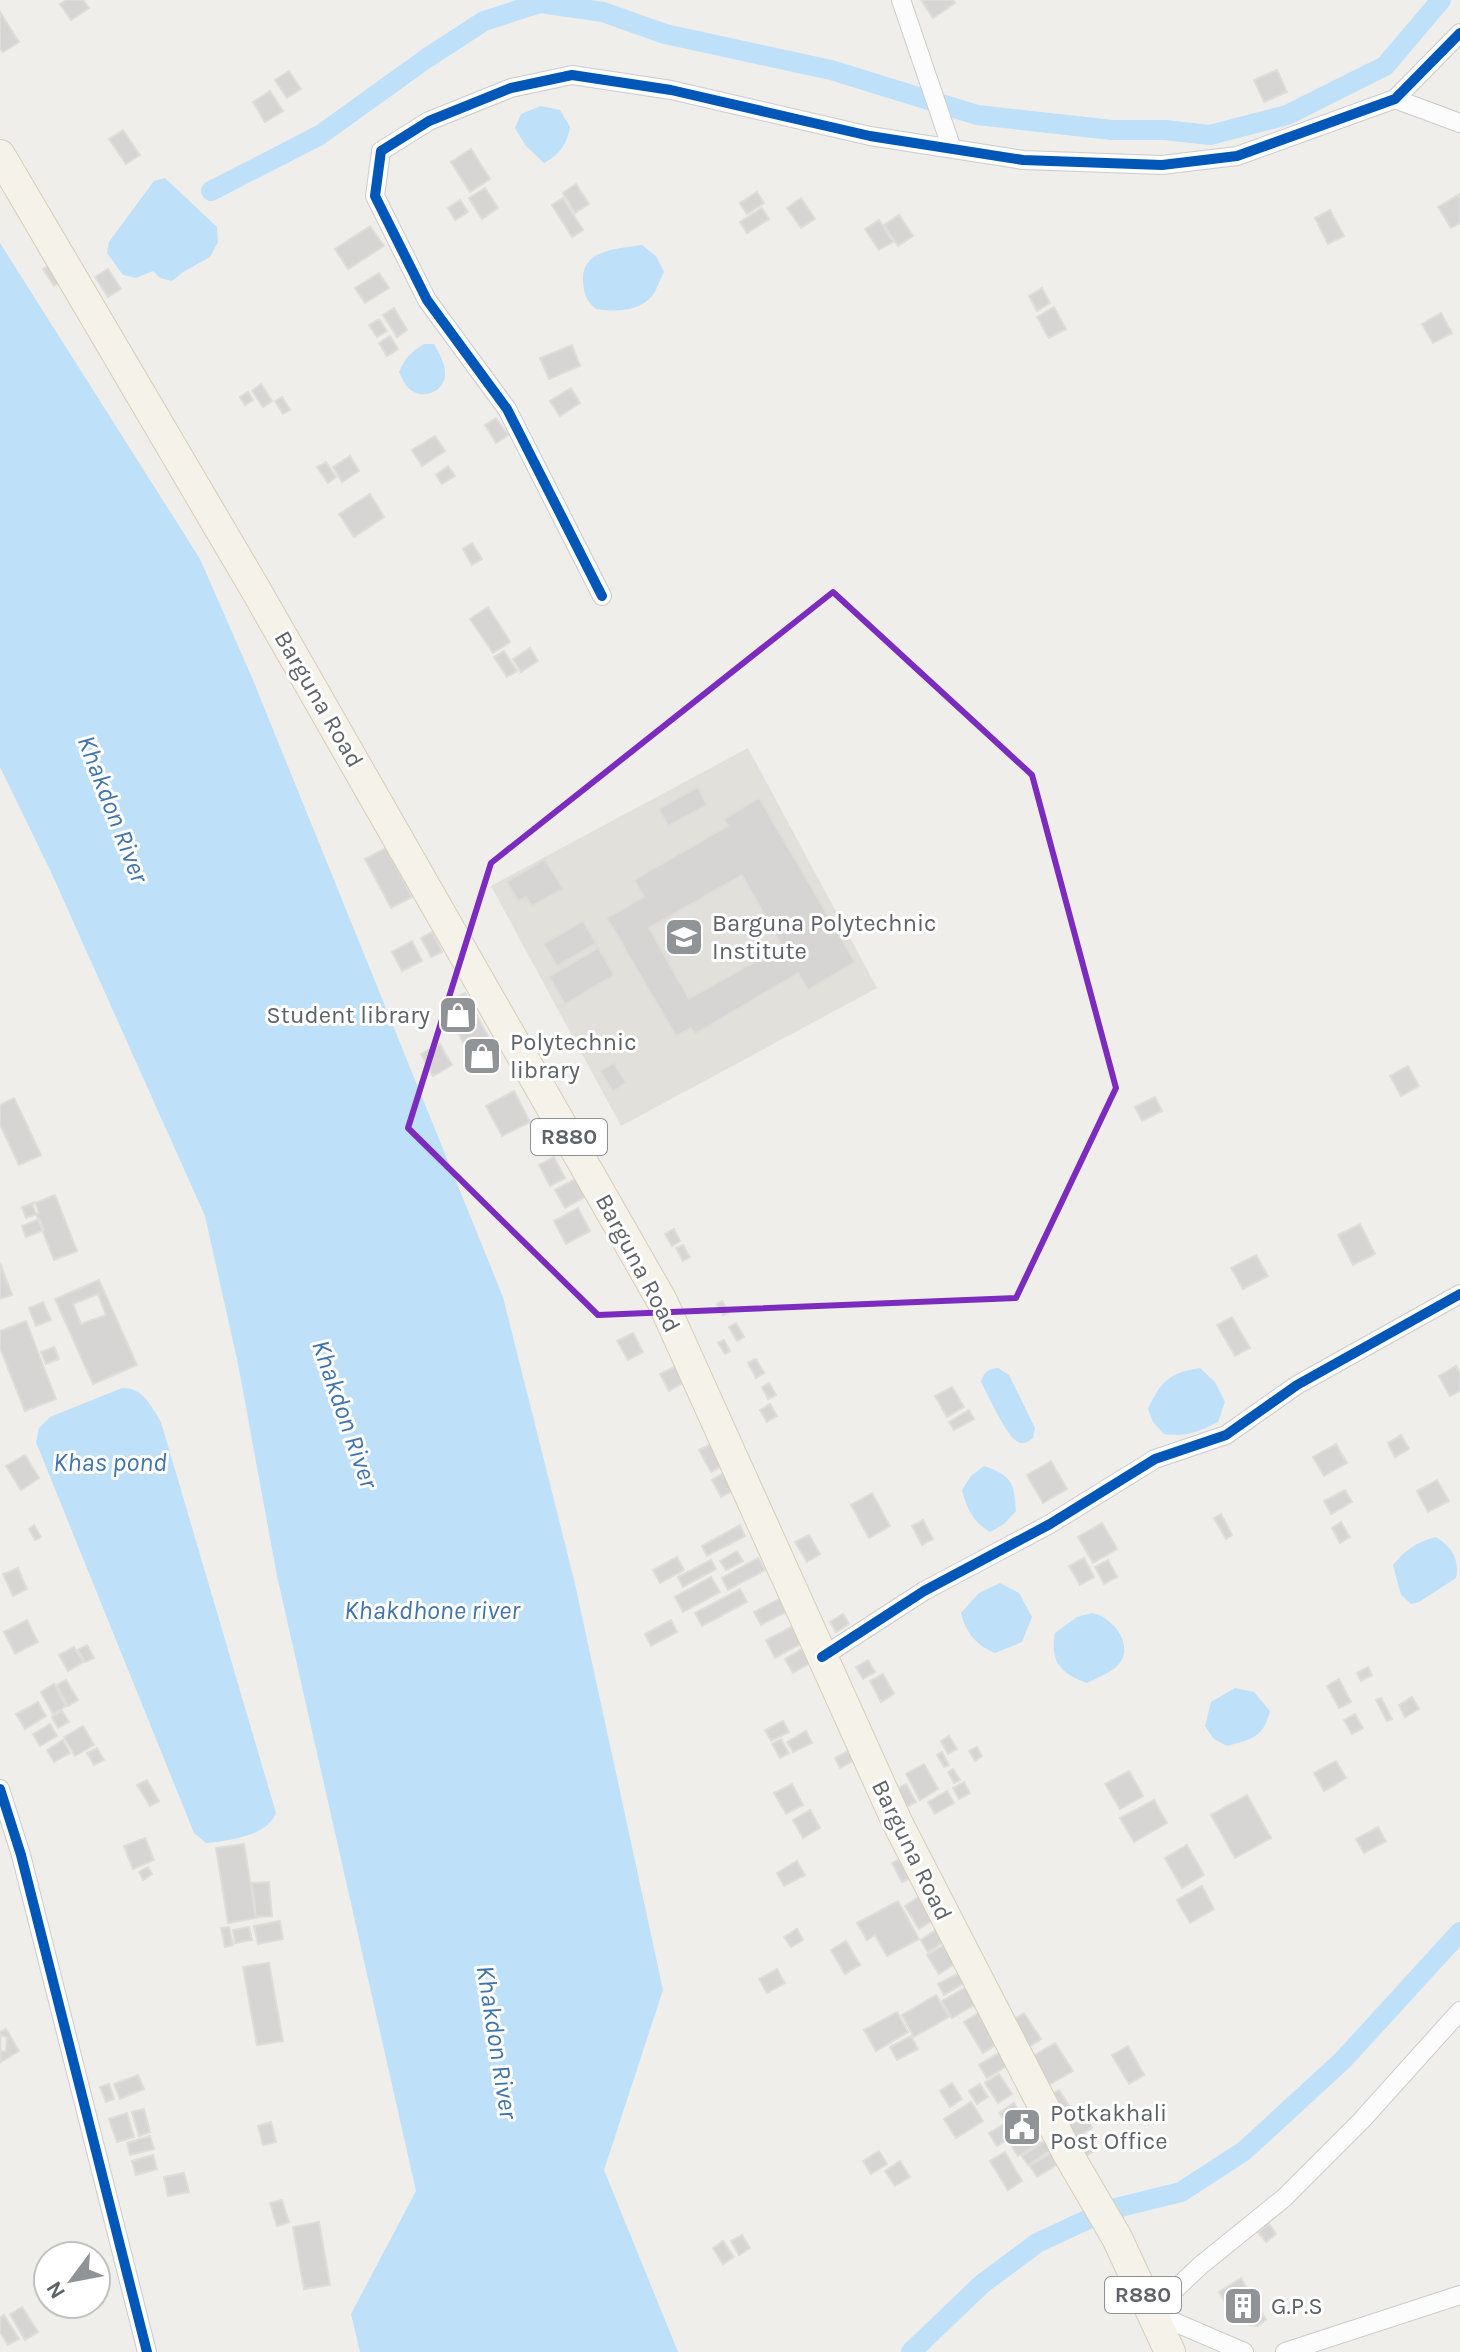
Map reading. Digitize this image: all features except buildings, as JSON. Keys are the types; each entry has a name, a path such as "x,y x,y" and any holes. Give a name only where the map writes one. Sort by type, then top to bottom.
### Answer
{"main road":[{"name":"Barguna Road","path":"0,155 257,592 662,1301 897,1822 1068,2154 1117,2238 1151,2312"},
{"name":"R880","path":"1151,2312 1170,2352"}],"street":[{"path":"901,0 952,149"},
{"path":"602,596 507,409 427,300 407,261 375,196 381,151 429,121 511,88 572,75 671,90 870,136 1023,160 1162,165 1237,156 1395,99 1460,33"},
{"path":"1395,99 1460,123"},
{"path":"822,1657 924,1591 1050,1524 1155,1459 1226,1435 1297,1385 1460,1294"},
{"path":"1,1797 21,1855 147,2352"},
{"path":"1244,2352 1151,2312 1201,2265 1284,2198 1361,2121 1460,2011"},
{"path":"1285,2352 1460,2295"}],"highlighted area":[{"path":"833,592 1032,775 1116,1088 1016,1298 598,1315 408,1128 491,863"}],"shaded area":[{"name":"Barguna Polytechnic Institute","path":"748,748 877,988 621,1126 491,886"}],"water":[{"path":"541,106 560,110 570,127 562,148 544,163 526,146 515,128 521,114"},
{"path":"165,178 217,227 218,242 210,257 172,281 160,278 153,271 136,278 123,275 107,253 109,242 154,181"},
{"name":"Khakdhone river","path":"0,243 200,559 253,680 503,1297 575,1584 663,1990 604,2170 678,2352 360,2352 351,2314 416,2191 277,1576 238,1364 205,1216 51,872 0,767"},
{"path":"642,245 656,256 664,272 654,294 633,308 596,309 584,290 584,270 588,262 603,252"},
{"path":"424,344 434,344 445,373 439,388 419,394 408,388 399,372 409,356"},
{"path":"998,1368 1009,1375 1035,1428 1033,1438 1026,1442 1016,1441 1010,1435 981,1382 986,1372"},
{"path":"1200,1368 1215,1382 1225,1402 1218,1422 1192,1433 1164,1434 1153,1422 1148,1409 1153,1399 1173,1376"},
{"name":"Khas pond","path":"122,1388 141,1394 161,1422 276,1813 264,1827 236,1839 206,1843 194,1833 36,1442 39,1428 50,1417"},
{"path":"984,1466 1001,1473 1010,1481 1016,1511 1004,1524 990,1532 972,1514 962,1490 971,1476"},
{"path":"1436,1537 1453,1554 1457,1565 1456,1578 1411,1604 1401,1595 1393,1565 1412,1547"},
{"path":"1000,1583 1019,1593 1032,1617 1022,1642 995,1653 973,1638 961,1613 979,1593"},
{"path":"1092,1613 1115,1627 1124,1651 1116,1667 1087,1683 1070,1675 1059,1665 1054,1643 1055,1633 1077,1617"},
{"path":"1235,1688 1254,1692 1270,1711 1260,1732 1227,1746 1214,1739 1205,1726 1211,1702"}],"waterway":[{"path":"211,191 320,135 484,21 540,3 603,12 665,34 831,70 977,115 1112,130 1165,130 1210,135 1287,115 1385,66 1441,0"},
{"path":"911,2352 982,2284 1037,2243 1108,2210 1181,2192 1244,2151 1343,2060 1460,1932"}],"cycle path":[{"path":"602,596 507,409 427,300 375,196 381,151 429,121 511,88 572,75 671,90 870,136 1023,160 1162,165 1237,156 1395,99 1460,33"},
{"path":"822,1657 924,1591 1050,1524 1155,1459 1226,1435 1297,1385 1460,1294"},
{"path":"0,1789 21,1855 147,2352"}],"place":[{"name":"Barguna Polytechnic Institute","path":"684,937"},
{"name":"Student library","path":"458,1015"},
{"name":"Polytechnic library","path":"482,1056"},
{"name":"Potkakhali Post Office","path":"1022,2127"},
{"name":"G.P.S","path":"1243,2306"}],"water label":[{"name":"Khakdon River","path":"113,809"},
{"name":"Khakdon River","path":"345,1414"},
{"name":"Khakdon River","path":"497,2042"}]}
